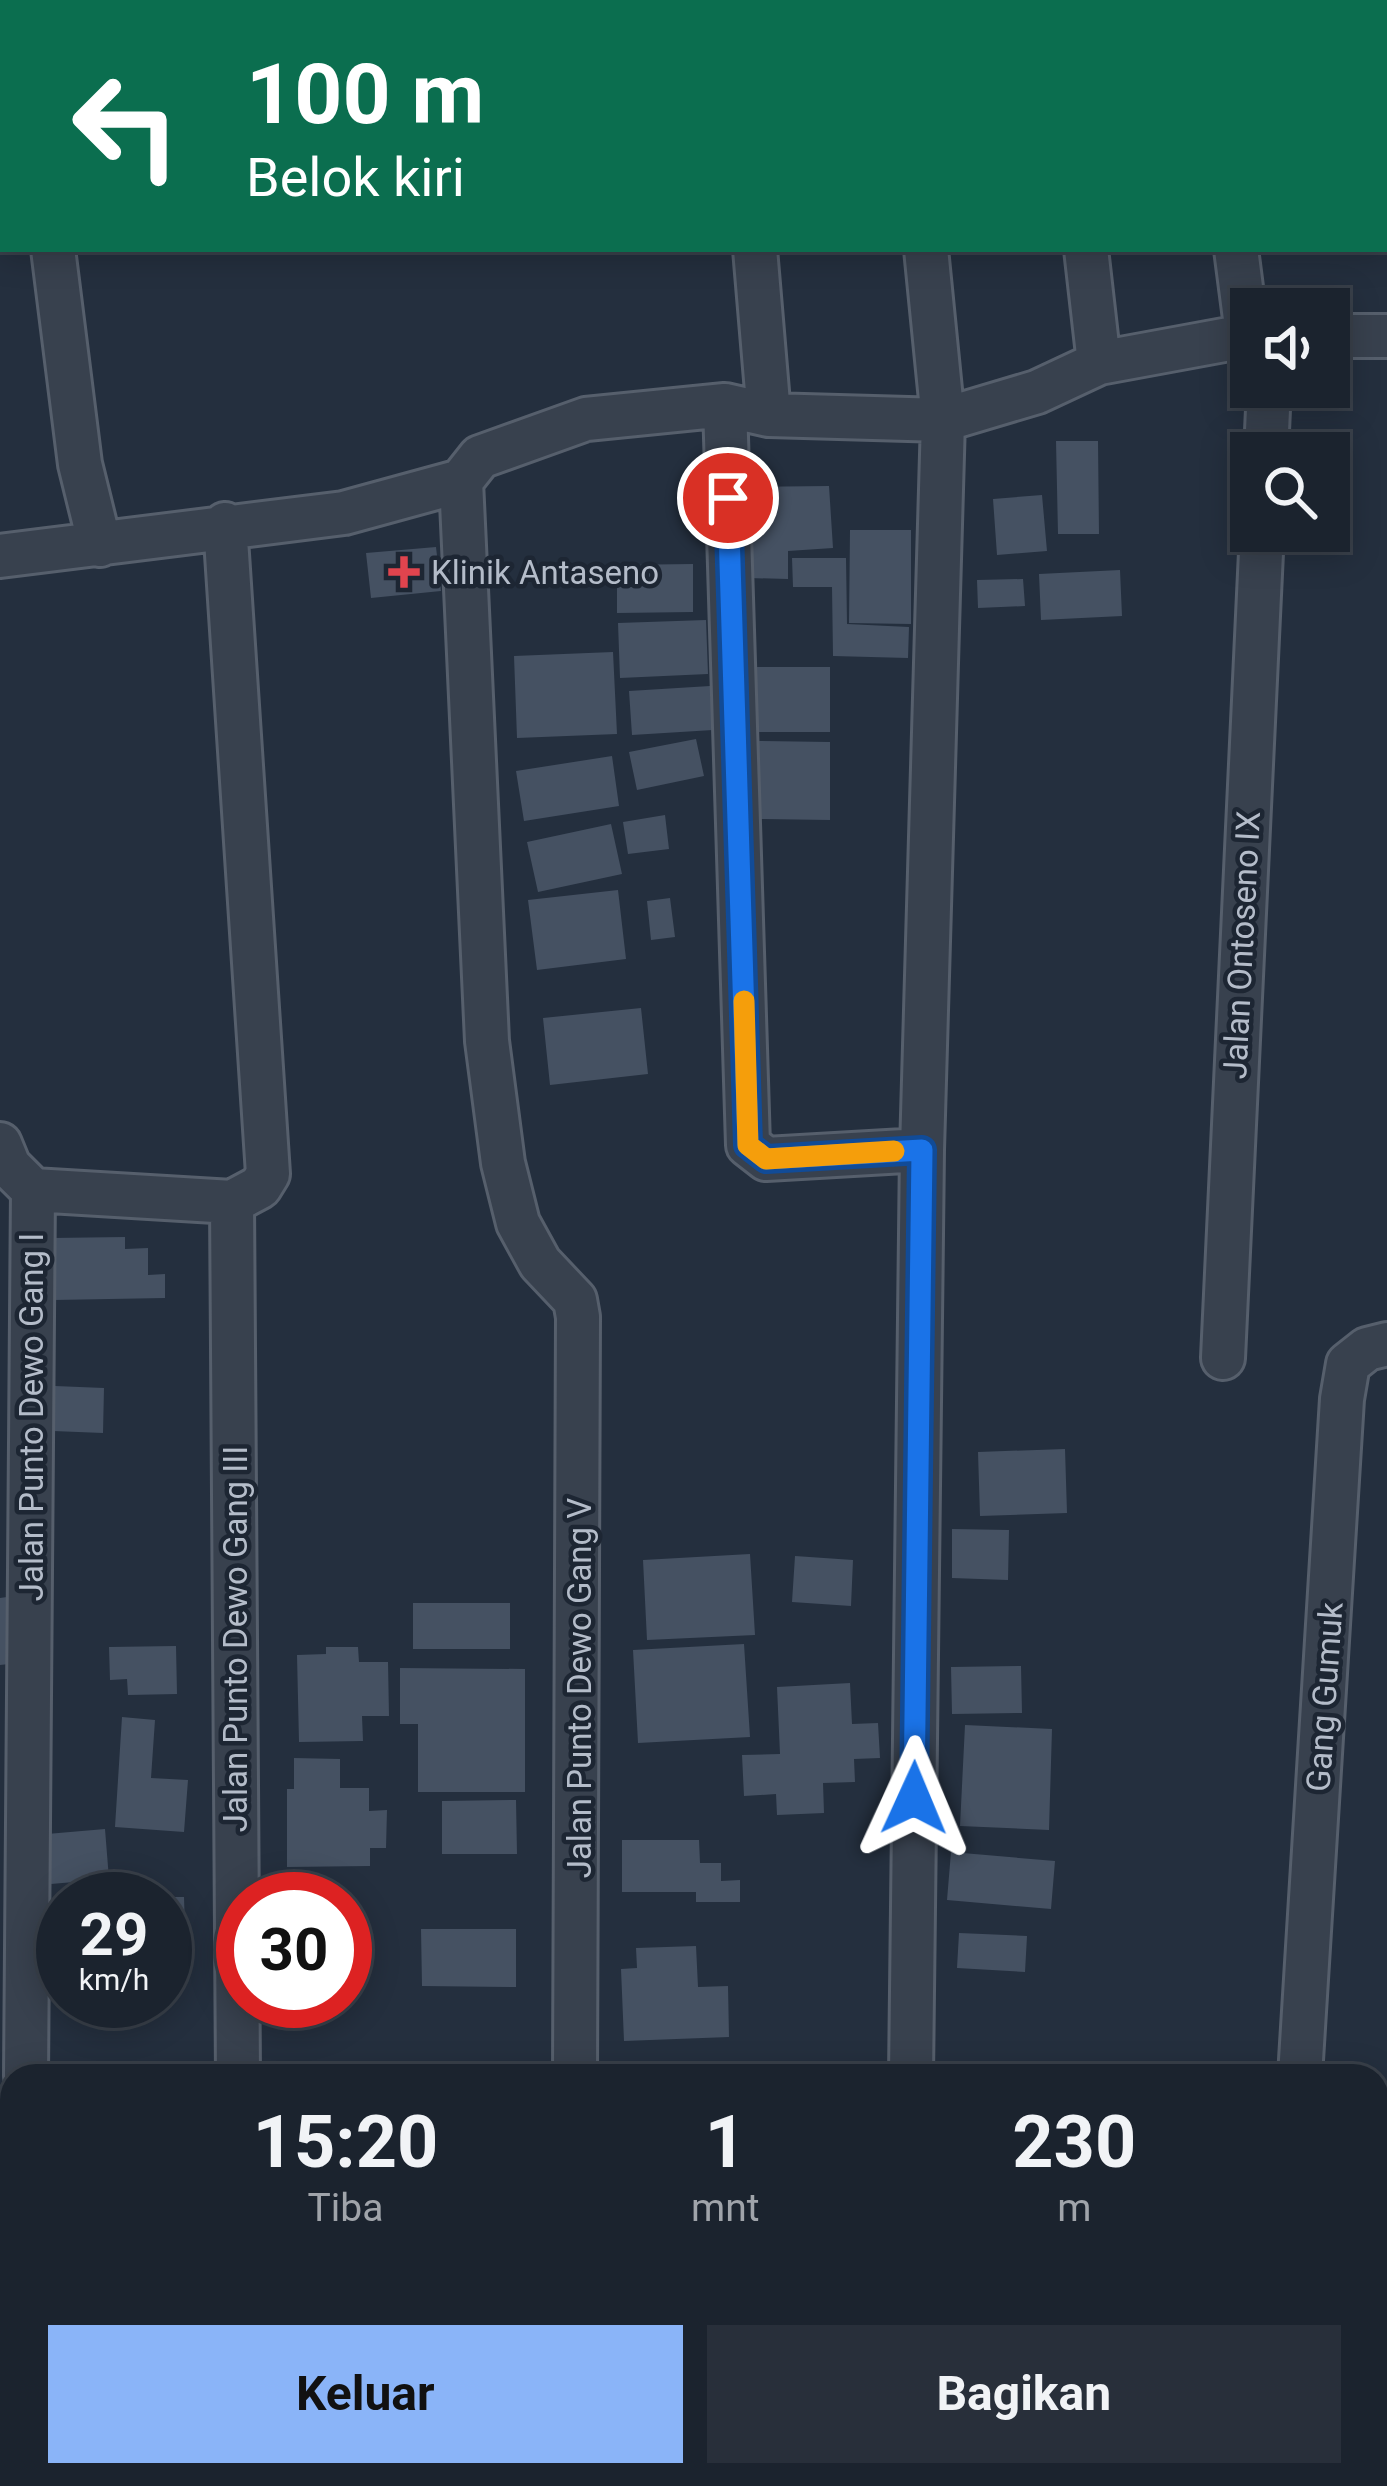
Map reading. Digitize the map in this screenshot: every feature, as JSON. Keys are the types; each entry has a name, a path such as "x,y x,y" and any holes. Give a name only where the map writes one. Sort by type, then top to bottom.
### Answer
{"street":[{"path":"53,252 80,464 100,545"},
{"path":"755,252 769,415"},
{"path":"911,2064 922,1150 944,420 926,252"},
{"path":"1085,252 1099,364"},
{"path":"1236,252 1242,288"},
{"path":"1350,336 1387,336"},
{"path":"0,556 225,524 344,513 460,481 480,457 586,419 725,406 769,415 944,420 1037,392 1099,364 1230,338"},
{"path":"725,406 748,1145 766,1159 922,1150"},
{"name":"Jalan Punto Dewo Gang V","path":"460,481 487,1041 503,1162 518,1223 540,1263 574,1300 580,1364 575,2064"},
{"path":"0,1144 9,1166 33,1190 232,1202 260,1186 270,1158 225,524"},
{"name":"Jalan Ontoseno IX","path":"1223,1358 1261,552"},
{"name":"Jalan Punto Dewo Gang I","path":"26,2064 33,1190"},
{"name":"Jalan Punto Dewo Gang III","path":"232,1202 238,2064"},
{"name":"Gang Gumuk","path":"1301,2064 1342,1400 1348,1364 1367,1349 1387,1344"}],"building":[{"path":"1056,441 1098,441 1099,534 1058,534"},
{"path":"829,486 833,548 788,551 788,579 749,578 748,487"},
{"path":"1042,495 1047,551 997,555 993,499"},
{"path":"850,530 911,530 911,624 849,623"},
{"name":"Klinik Antaseno","path":"436,547 441,591 371,598 366,553"},
{"path":"792,558 846,558 847,624 909,627 908,658 833,656 832,587 793,587"},
{"path":"693,564 693,612 617,613 617,565"},
{"path":"1120,570 1122,616 1041,620 1039,574"},
{"path":"1023,579 1025,606 978,608 977,580"},
{"path":"706,620 708,674 620,678 618,623"},
{"path":"613,652 617,734 517,738 514,656"},
{"path":"753,667 830,667 830,732 753,732"},
{"path":"710,686 713,730 632,735 629,691"},
{"path":"696,739 704,776 637,790 629,752"},
{"path":"755,741 830,742 830,820 755,819"},
{"path":"612,756 619,806 524,821 516,771"},
{"path":"665,815 669,849 628,854 623,822"},
{"path":"611,824 622,874 538,892 527,842"},
{"path":"618,890 626,959 537,970 528,900"},
{"path":"670,898 675,937 651,940 647,901"},
{"path":"641,1008 648,1074 550,1085 543,1018"},
{"path":"125,1237 125,1249 148,1248 148,1275 165,1274 165,1298 54,1300 52,1238"},
{"path":"55,1386 104,1388 103,1433 53,1431"},
{"path":"1065,1449 1067,1513 980,1516 978,1452"},
{"path":"952,1529 1009,1530 1008,1580 952,1578"},
{"path":"750,1554 755,1635 647,1640 643,1560"},
{"path":"795,1556 853,1560 851,1606 792,1602"},
{"path":"7,1597 9,1664 0,1665 0,1598"},
{"path":"413,1603 510,1603 510,1649 413,1649"},
{"path":"744,1644 750,1737 638,1743 633,1650"},
{"path":"176,1646 177,1694 128,1695 127,1679 110,1680 109,1647"},
{"path":"326,1647 358,1647 359,1662 388,1662 389,1716 362,1716 363,1741 299,1742 297,1655 326,1654"},
{"path":"1021,1666 1022,1713 952,1714 951,1667"},
{"path":"400,1668 525,1669 525,1792 418,1792 418,1724 400,1724"},
{"path":"850,1683 852,1724 878,1723 880,1758 854,1759 855,1782 823,1783 824,1813 777,1815 776,1794 744,1796 742,1755 780,1754 777,1687"},
{"path":"122,1717 155,1720 151,1778 188,1780 184,1832 115,1827"},
{"path":"965,1725 1052,1729 1049,1830 960,1826"},
{"path":"294,1758 340,1759 340,1788 369,1788 369,1811 387,1810 386,1848 370,1848 370,1866 287,1867 287,1789 294,1789"},
{"path":"516,1800 517,1854 442,1854 442,1801"},
{"path":"105,1829 108,1872 50,1872 47,1834"},
{"path":"622,1840 699,1840 700,1863 721,1863 721,1881 740,1880 740,1902 696,1902 696,1892 622,1892"},
{"path":"951,1852 1055,1861 1051,1909 947,1900"},
{"path":"421,1929 516,1929 516,1987 422,1986"},
{"path":"959,1933 1027,1936 1025,1972 957,1968"},
{"path":"696,1946 698,1987 728,1986 729,2037 624,2041 621,1969 637,1968 636,1948"}],"slow traffic":[{"path":"744,1001 748,1145 758,1155 766,1159 894,1151"}],"place":[{"name":"Klinik Antaseno","path":"404,572"}],"route":[{"path":"728,498 748,1145 766,1159 922,1150 914,1798"}]}
